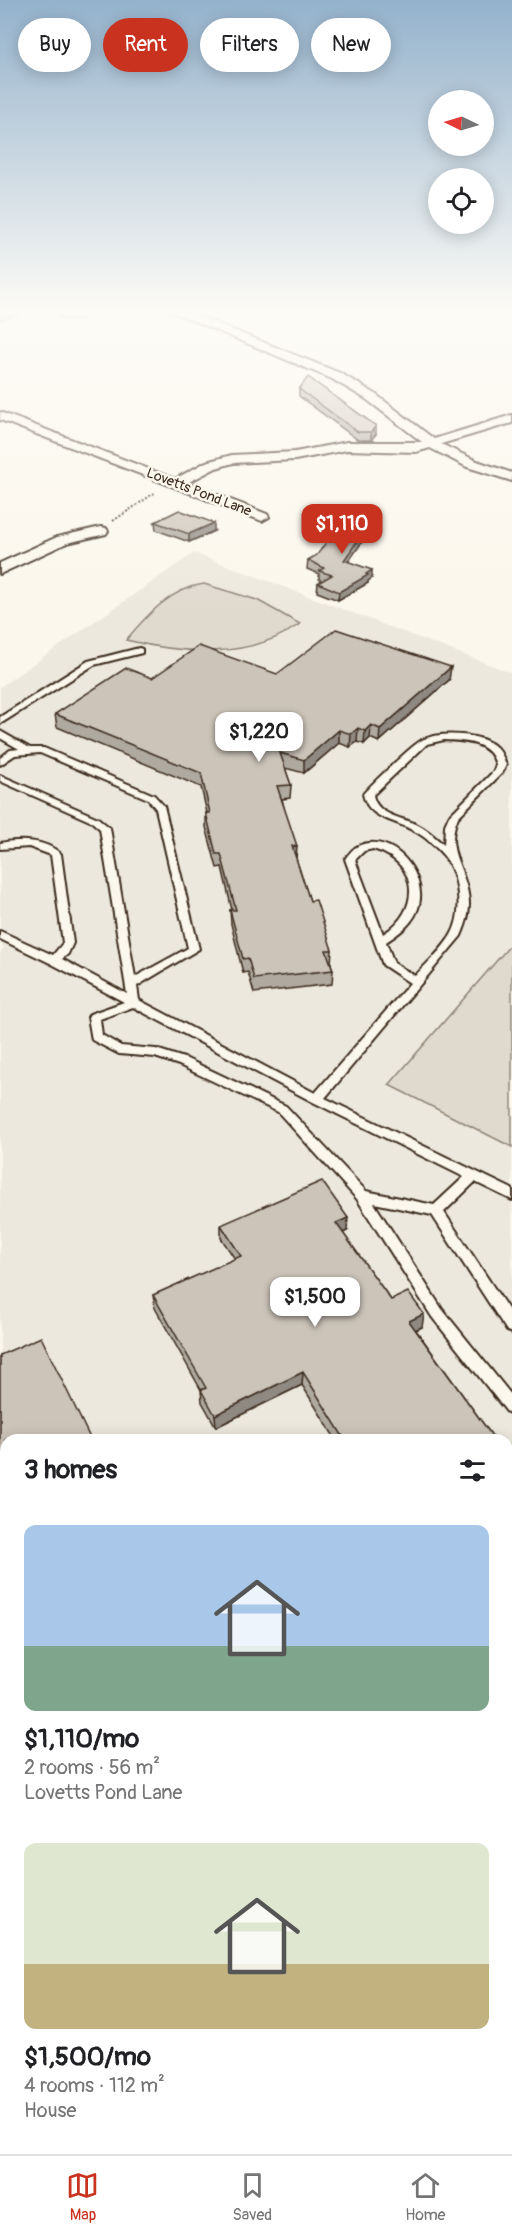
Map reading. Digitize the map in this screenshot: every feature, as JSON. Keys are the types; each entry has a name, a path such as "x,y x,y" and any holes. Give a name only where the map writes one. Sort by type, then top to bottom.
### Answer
{"street":[{"path":"388,411 432,445 472,464 512,477"},
{"name":"Lovetts Pond Lane","path":"0,416 262,518"},
{"path":"177,483 211,465 232,459 295,456 347,446 403,448 432,445 512,419"},
{"path":"0,569 62,540 101,531"}],"lane":[{"path":"0,721 91,663 139,651"},
{"path":"0,734 26,749"},
{"path":"317,1099 456,936 464,917 464,894 449,855 450,825 454,816 497,773 501,765 495,750 487,745 476,741 444,737 424,742 368,794 368,798 370,805 418,828 449,855"},
{"path":"0,762 13,752 26,749 41,750 151,797 161,808 194,949 131,984"},
{"path":"0,778 95,820 105,828 134,1002"},
{"path":"0,846 26,843 42,846 56,854 68,943 64,951 54,960"},
{"path":"380,941 402,926 411,913 416,899 414,883 408,866 400,856 374,847 363,847 354,852 350,859 380,941 389,965 416,982"},
{"path":"0,935 54,960 317,1099 512,1195"},
{"path":"134,1002 94,1017 96,1037 119,1050 156,1053 183,1062 282,1109 362,1196 437,1313 512,1407"},
{"path":"436,1211 473,1176"},
{"path":"362,1196 436,1211 512,1327"}],"path":[{"path":"101,531 152,494 177,483"}],"shaded area":[{"path":"194,553 512,673 512,1434 0,1434 0,953 4,947 0,944 0,687"},
{"path":"204,584 257,600 300,624 280,636 238,649 193,651 126,640 151,613 170,597"},
{"path":"512,943 512,1147 389,1085"}],"building":[{"path":"329,411 355,411 376,426 371,432 358,432"},
{"path":"179,510 214,523 189,534 155,522"},
{"path":"344,517 371,521 344,560 372,570 366,574 368,575 339,592 318,583 332,575 319,571 324,568 308,560 317,555"},
{"path":"336,629 451,667 380,729 371,725 365,731 358,728 351,734 339,730 304,760 280,753 291,785 277,786 297,846 292,846 310,901 316,900 332,950 326,950 333,970 254,979 248,958 243,959 230,910 236,910 221,854 216,854 206,813 210,813 201,773 55,714 126,668 152,678 199,646 277,674"},
{"path":"322,1181 348,1218 336,1223 391,1300 408,1292 424,1314 409,1321 491,1434 341,1434 303,1372 215,1415 201,1390 206,1388 153,1295 241,1256 221,1225"},
{"path":"41,1337 88,1434 0,1434 0,1355"}]}
